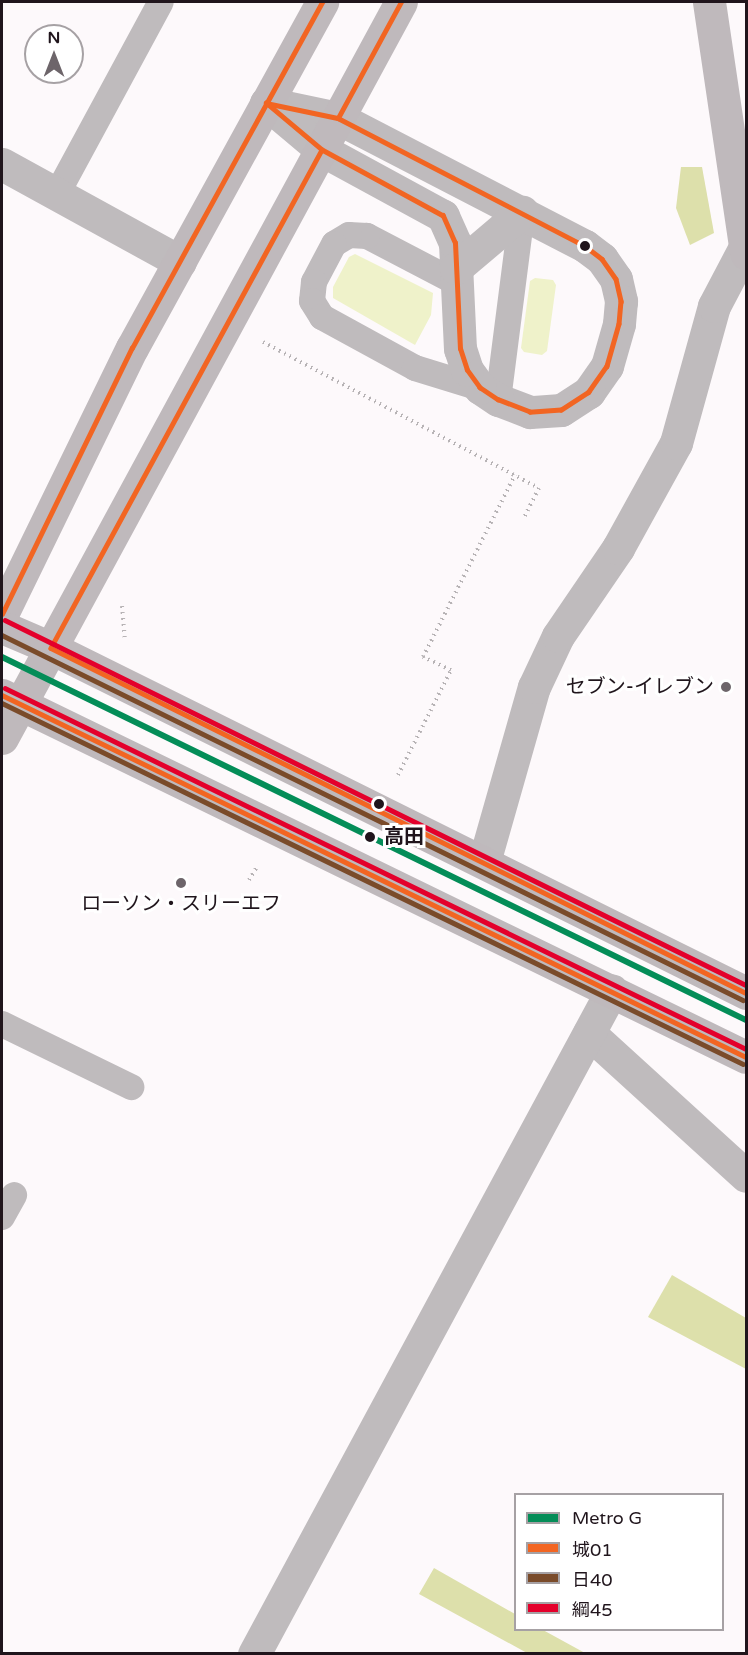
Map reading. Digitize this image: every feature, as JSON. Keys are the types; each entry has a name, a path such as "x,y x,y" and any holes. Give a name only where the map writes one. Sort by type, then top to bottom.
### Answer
{"main road":[{"path":"2,614 132,348 321,2"},
{"path":"2,738 11,699 51,648 400,2"},
{"path":"709,2 746,250"},
{"path":"2,627 51,648 747,993"},
{"path":"11,699 747,1057"}],"street":[{"path":"266,103 338,118 522,212 585,246 603,260 616,279 621,301 619,324 607,366 589,392 561,410 530,412 489,394 467,370 460,349 453,233 436,210 322,150 266,103"},
{"path":"2,164 180,262"},
{"path":"457,276 522,212"},
{"path":"484,862 534,687 558,636 618,548 676,443 714,306 746,250"},
{"path":"254,1653 612,990"},
{"path":"589,1033 747,1176"}],"lane":[{"path":"57,194 161,2"},
{"path":"457,276 367,236 349,235 334,244 314,282 312,301 322,317 415,368 489,394 522,212"},
{"path":"2,1024 131,1087"},
{"path":"2,1217 14,1195"}],"path":[{"path":"258,339 539,488 524,517"},
{"path":"395,781 451,670 423,657 515,475"},
{"path":"121,595 126,645"},
{"path":"249,880 261,859"}],"green space":[{"path":"681,167 702,167 714,233 690,245 676,208"},
{"path":"355,254 433,293 431,315 415,345 333,298 333,287 349,257"},
{"path":"535,278 553,280 556,285 547,351 542,355 524,352 521,348 530,281"},
{"path":"672,1275 746,1318 746,1369 648,1317"},
{"path":"434,1568 514,1613 514,1631 545,1631 585,1653 527,1653 419,1594"}],"metro line":[{"name":"G","path":"2,657 746,1020"}],"transit line":[{"name":"城01","path":"2,614 132,348 322,2"},
{"name":"城01","path":"338,118 401,2"},
{"name":"城01","path":"266,103 338,118 585,246 602,259 616,279 621,301 619,324 607,366 589,392 561,410 530,412 498,400 480,388 467,370 460,349 455,243 443,216 322,150 266,103"},
{"name":"城01","path":"322,150 51,648 746,993"},
{"name":"綱45","path":"5,620 746,985"},
{"name":"日40","path":"2,635 743,1000"},
{"name":"綱45","path":"5,688 746,1049"},
{"name":"城01","path":"2,695 746,1057"},
{"name":"日40","path":"2,703 743,1064"}],"place":[{"name":"セブン-イレブン","path":"726,687"},
{"name":"高田","path":"370,837"},
{"name":"ローソン・スリーエフ","path":"181,883"}]}
